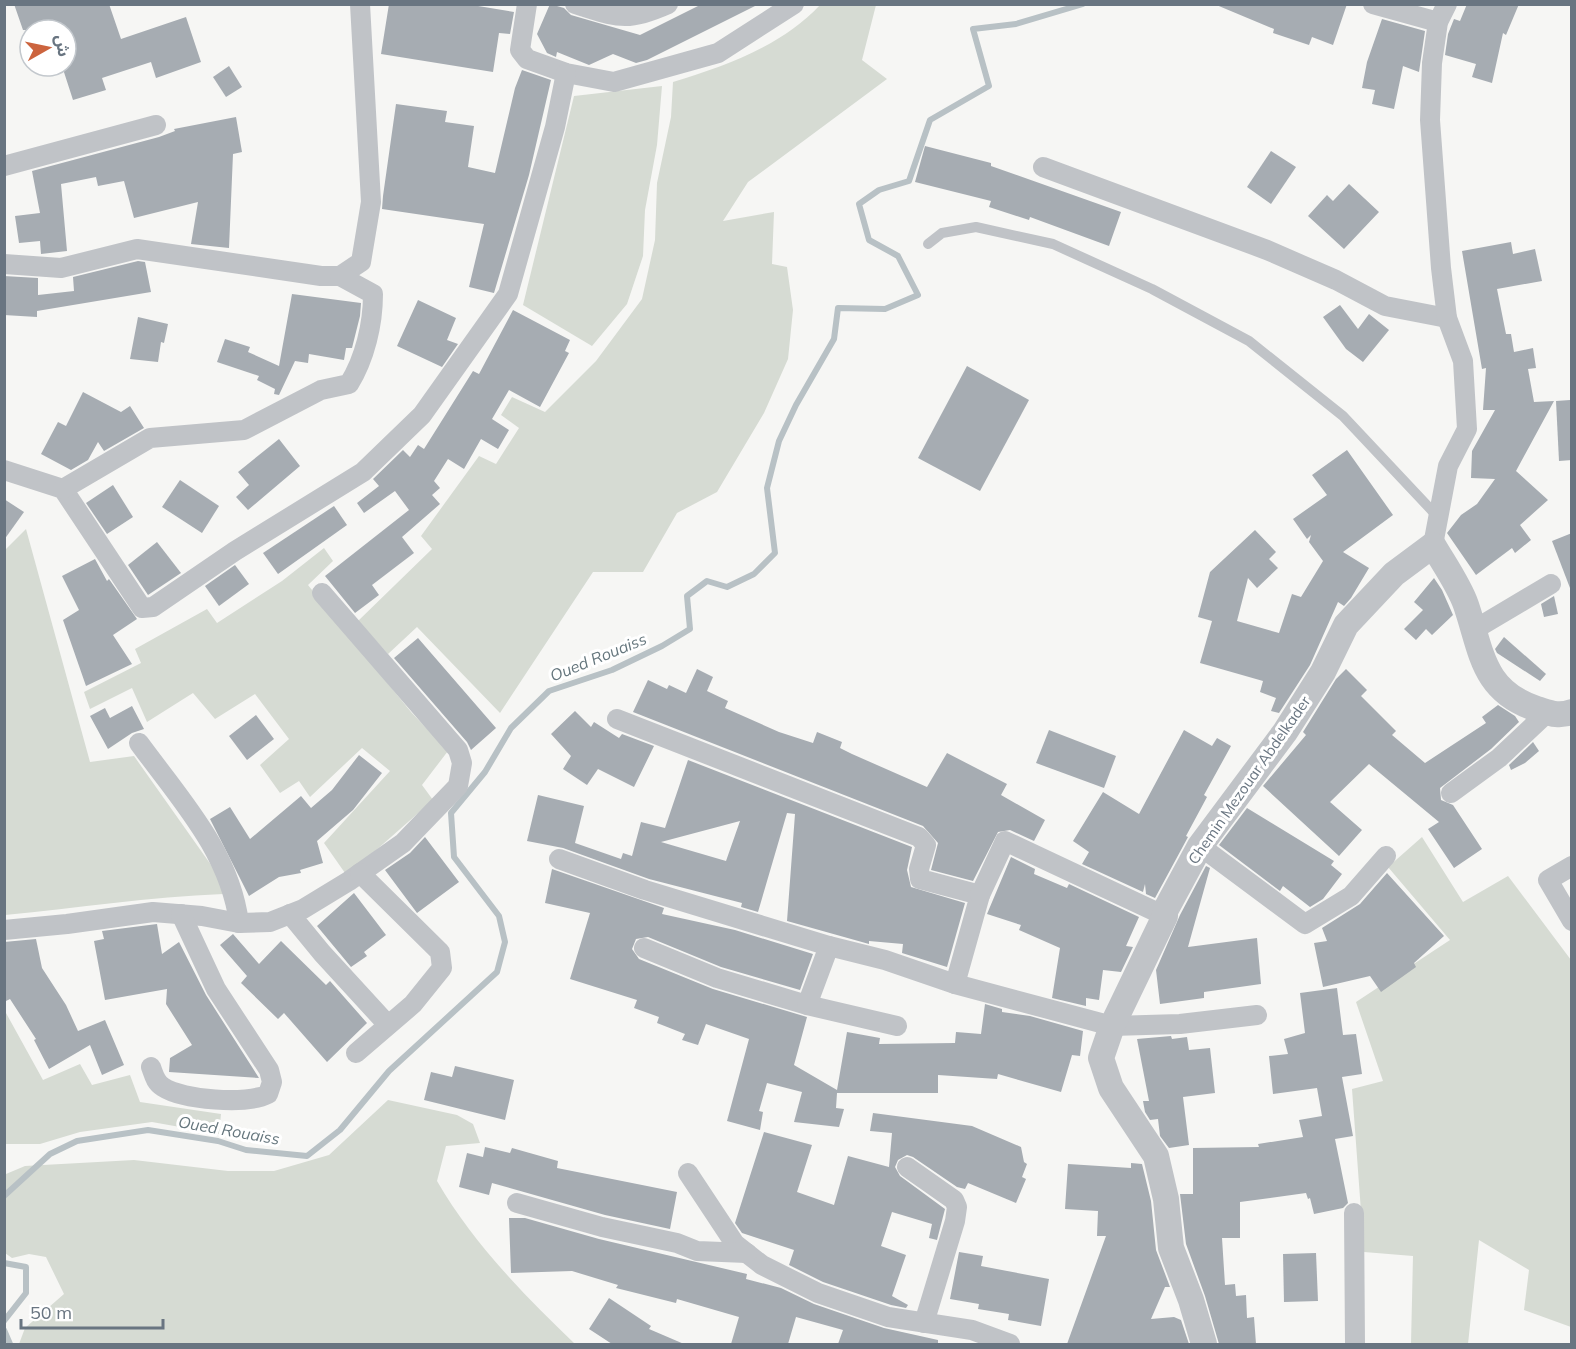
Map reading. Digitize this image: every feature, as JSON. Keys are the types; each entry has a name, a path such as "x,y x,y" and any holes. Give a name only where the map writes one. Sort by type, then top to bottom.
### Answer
{"street":[{"path":"340,276 361,262 371,202 360,4"},
{"path":"527,4 520,50 526,59 566,73 614,82 718,53 794,4"},
{"path":"575,4 616,16 640,16 668,4"},
{"path":"1373,4 1438,22"},
{"path":"1448,4 1438,22 1432,63 1430,120 1447,318 1463,361 1467,429 1448,466 1433,544 1465,604 1476,647 1491,679 1518,703 1560,712"},
{"path":"4,470 63,489 142,608 153,607 235,551 363,472 423,415 508,294 555,127 566,73"},
{"path":"4,166 156,125"},
{"path":"1043,167 1267,250 1336,279 1385,306 1447,318"},
{"path":"4,264 61,268 137,249 321,276 340,276 373,294 373,316 357,371 349,384 321,390 244,430 150,438 63,489"},
{"name":"Chemin Mezouar Abdelkader","path":"1204,1344 1191,1300 1171,1248 1166,1199 1156,1156 1111,1088 1101,1058 1112,1026 1165,916 1165,911 1200,846 1285,732 1323,672 1346,625 1394,574 1433,544"},
{"path":"1472,631 1551,584"},
{"path":"4,930 153,912 239,923 270,922 290,914 360,873 403,843 458,786 462,763 458,750 322,593"},
{"path":"1451,793 1560,712"},
{"path":"617,719 919,837 926,845 919,869 920,879 980,895"},
{"path":"139,743 195,820 228,873 236,899 239,923"},
{"path":"956,984 980,895 1005,841 1165,916"},
{"path":"1200,846 1305,924 1351,896 1386,856"},
{"path":"559,860 645,890 829,946 885,960 956,984 1112,1026 1190,1023 1257,1015"},
{"path":"1572,866 1548,880 1572,921"},
{"path":"356,1053 413,1004 442,968 443,960 440,952 360,873"},
{"path":"151,1067 156,1081 163,1088 234,1102 258,1099 268,1094 272,1082 269,1070 216,989 181,914"},
{"path":"290,914 322,953 388,1025"},
{"path":"807,1005 829,946"},
{"path":"644,948 717,978 807,1005 897,1026"},
{"path":"907,1167 954,1200 957,1207 955,1221 924,1323"},
{"path":"688,1173 735,1244 762,1265 818,1293 888,1317 972,1330 1010,1344"},
{"path":"517,1203 602,1227 677,1243 697,1251 747,1253"},
{"path":"1354,1213 1355,1344"}],"lane":[{"path":"928,244 942,233 976,226 1053,244 1152,289 1249,341 1343,416 1438,518"}],"shaded area":[{"path":"820,5 876,5 862,60 887,79 748,182 723,221 774,212 772,264 787,267 793,310 788,359 764,413 717,492 677,513 643,572 593,572 500,713 417,627 388,654 358,621 432,549 421,536 479,456 496,464 519,428 501,415 512,397 545,412 596,361 642,299 655,240 657,183 671,117 673,82 752,53 788,32"},
{"path":"662,86 657,145 645,210 643,256 627,304 592,346 523,305 574,96"},
{"path":"26,529 90,762 134,756 216,872 223,894 141,900 5,915 5,550"},
{"path":"324,548 333,561 308,585 411,712 448,751 422,785 433,800 374,852 345,873 324,843 390,771 362,748 310,797 299,781 280,793 260,765 289,739 255,694 215,719 193,693 147,722 132,688 90,709 84,692 141,663 135,649 207,609 217,623 282,581"},
{"path":"1422,837 1463,902 1508,876 1571,960 1571,1327 1524,1310 1529,1270 1479,1240 1468,1344 1411,1344 1413,1256 1364,1252 1352,1089 1383,1081 1356,1002 1450,940 1388,867"},
{"path":"6,1013 43,1080 80,1064 92,1085 130,1075 140,1102 221,1114 219,1134 152,1122 80,1132 40,1144 5,1144"},
{"path":"388,1100 457,1115 473,1124 480,1143 446,1146 437,1181 466,1226 483,1247 575,1344 19,1344 25,1328 64,1294 46,1257 29,1254 12,1258 5,1253 6,1174 25,1166 134,1160 228,1171 274,1171 329,1155"}],"building":[{"path":"14,4 109,4 121,39 186,17 201,62 156,78 151,62 102,78 106,90 73,100 66,78 78,78 78,18 19,18"},
{"path":"389,4 466,4 514,12 510,34 499,33 493,72 381,54"},
{"path":"550,4 564,8 571,15 640,35 702,4 759,4 647,60 636,63 613,54 589,65 557,52 556,57 547,53 537,34"},
{"path":"1214,4 1347,4 1333,45 1312,37 1309,45 1273,33 1274,29"},
{"path":"1467,4 1519,4 1506,35 1503,33 1492,83 1472,77 1476,64 1445,55 1448,34 1454,19 1460,21"},
{"path":"1382,19 1425,31 1419,72 1403,66 1394,109 1372,104 1375,90 1362,88 1367,62"},
{"path":"229,66 242,87 226,97 213,77"},
{"path":"522,70 551,80 529,175 494,293 469,287 484,224 382,209 383,196 396,104 447,111 445,122 474,126 468,167 495,173 515,88"},
{"path":"236,117 242,152 233,154 229,248 191,244 198,202 134,218 124,181 98,186 96,177 61,184 67,251 41,254 40,241 19,243 15,216 40,213 32,171 159,137 175,131 174,129"},
{"path":"925,146 991,163 991,166 1121,212 1109,246 1030,217 1029,220 989,207 991,201 915,182"},
{"path":"1271,151 1296,167 1271,204 1247,187"},
{"path":"1349,184 1379,212 1344,249 1308,216 1327,195 1333,201"},
{"path":"1511,242 1513,254 1535,249 1542,281 1497,289 1506,334 1511,334 1514,352 1533,348 1536,368 1528,369 1534,402 1554,401 1516,471 1548,500 1520,525 1531,540 1515,553 1512,548 1476,575 1447,533 1461,515 1477,504 1495,479 1471,478 1472,451 1495,410 1483,410 1486,368 1482,369 1462,251"},
{"path":"138,261 145,262 151,292 37,311 37,317 4,315 4,276 38,278 38,295 74,291 73,277"},
{"path":"292,294 361,303 360,316 352,348 346,348 344,360 309,354 308,363 295,361 279,395 274,394 275,389 257,380 259,376 217,362 225,339 250,347 248,352 279,366"},
{"path":"418,300 456,318 447,340 458,344 442,367 397,346"},
{"path":"1340,305 1358,329 1369,314 1389,330 1363,362 1346,349 1323,317"},
{"path":"513,310 570,340 565,351 569,353 540,407 509,390 492,419 509,430 498,449 481,439 464,469 448,459 434,481 440,488 432,495 440,504 402,537 414,553 372,585 379,595 355,613 325,576 409,510 395,491 364,513 357,503 379,486 373,479 403,450 410,457 418,445 424,449 473,371 479,374"},
{"path":"138,317 168,324 164,343 161,342 158,362 130,359"},
{"path":"967,366 1029,400 980,491 918,458"},
{"path":"83,392 121,412 130,406 144,428 104,451 98,442 88,460 71,470 41,454 58,422 66,426"},
{"path":"1570,400 1572,460 1559,461 1556,401"},
{"path":"279,439 300,466 248,510 236,497 249,485 238,472"},
{"path":"1347,450 1393,515 1343,552 1369,568 1344,606 1338,602 1310,665 1279,713 1271,711 1276,698 1260,692 1263,681 1200,663 1212,621 1198,617 1210,572 1255,530 1276,552 1269,559 1278,568 1257,588 1248,578 1237,621 1279,633 1292,594 1301,597 1323,561 1309,542 1311,535 1307,539 1293,519 1327,495 1312,475"},
{"path":"180,480 219,506 202,533 162,507"},
{"path":"113,485 133,517 107,534 86,503"},
{"path":"4,499 24,512 4,540"},
{"path":"334,506 347,525 278,574 263,553"},
{"path":"1572,533 1572,588 1570,588 1552,541"},
{"path":"157,542 181,573 148,595 128,565"},
{"path":"95,559 107,581 109,579 137,619 113,635 132,664 86,686 63,620 79,610 62,576"},
{"path":"235,565 249,584 219,606 205,586"},
{"path":"1434,578 1453,615 1432,635 1426,629 1416,640 1404,629 1423,610 1414,602"},
{"path":"1554,596 1558,614 1544,617 1541,604"},
{"path":"1504,637 1546,674 1540,681 1497,653 1495,649"},
{"path":"418,638 496,728 471,750 467,742 394,658"},
{"path":"697,669 713,677 707,691 728,701 725,708 779,732 813,743 817,732 842,742 840,748 852,754 927,787 947,753 1007,784 1001,795 1045,820 1034,841 1010,830 998,832 973,881 931,870 938,843 923,826 633,712 648,680 667,689 669,685 686,693"},
{"path":"1346,669 1367,690 1361,696 1396,731 1392,735 1425,763 1486,723 1482,717 1498,705 1515,716 1519,722 1491,749 1440,788 1441,800 1453,805 1482,849 1454,868 1428,829 1439,822 1369,764 1330,802 1362,830 1339,856 1263,786 1306,735 1303,732 1336,679"},
{"path":"132,706 144,729 132,733 108,749 90,716 105,708 110,718"},
{"path":"575,711 591,727 594,722 619,738 622,734 654,746 634,787 598,769 587,785 563,769 571,756 551,734"},
{"path":"256,715 274,739 247,760 229,736"},
{"path":"1049,730 1116,756 1104,788 1036,763"},
{"path":"1184,730 1212,746 1217,738 1231,746 1204,795 1207,797 1186,836 1188,837 1155,898 1146,894 1145,884 1143,892 1082,864 1089,852 1073,841 1103,792 1139,814"},
{"path":"1533,742 1539,751 1525,763 1511,770 1509,765"},
{"path":"359,755 382,773 353,810 317,841 323,863 300,870 301,873 279,877 249,896 210,819 230,807 250,839 301,796 311,808 332,790"},
{"path":"688,760 912,847 907,870 911,887 965,903 947,967 902,953 903,944 869,941 869,944 787,921 795,814 787,813 758,912 741,907 742,903 649,879 563,848 527,841 538,795 584,806 575,843 621,859 623,853 632,856 641,822 665,828","holes":["740,821 726,861 661,842"]},
{"path":"1247,808 1334,861 1331,865 1342,874 1323,899 1310,907 1283,886 1280,891 1219,845"},
{"path":"425,837 459,882 417,913 385,870 410,853"},
{"path":"1011,857 1035,869 1034,874 1067,888 1069,884 1139,917 1126,946 1133,947 1121,972 1103,970 1099,1000 1086,998 1086,1006 1052,998 1060,948 1019,930 1021,925 987,914"},
{"path":"1206,866 1210,868 1188,947 1257,938 1261,984 1204,992 1204,998 1160,1004 1156,970 1180,915"},
{"path":"552,869 664,908 662,914 735,930 813,954 800,990 721,967 648,937 636,939 632,949 639,959 713,989 807,1017 794,1065 837,1090 847,1032 880,1038 879,1044 955,1043 956,1032 981,1034 985,1004 1002,1009 1002,1012 1030,1016 1083,1031 1080,1056 1072,1055 1061,1092 998,1074 997,1079 938,1075 938,1093 837,1093 836,1108 844,1109 839,1127 794,1122 802,1092 767,1083 759,1111 763,1112 760,1130 727,1121 749,1039 706,1024 698,1045 682,1040 685,1034 657,1023 659,1017 634,1008 637,1000 570,979 590,913 545,903"},
{"path":"1387,873 1444,936 1414,963 1416,967 1381,992 1370,976 1323,987 1314,943 1327,941 1322,928 1360,904"},
{"path":"354,893 386,935 364,952 367,956 351,967 317,926"},
{"path":"157,924 162,954 179,942 206,995 259,1078 169,1072 170,1058 192,1045 166,1004 167,989 105,1000 94,941 104,939 102,931"},
{"path":"233,934 259,964 281,941 326,985 330,981 367,1023 327,1062 284,1013 278,1019 241,983 247,976 220,945"},
{"path":"36,939 42,968 66,1005 78,1031 105,1020 124,1065 102,1075 90,1045 49,1069 34,1040 36,1039 10,999 4,1002 4,942"},
{"path":"1337,988 1343,1035 1356,1034 1362,1074 1342,1077 1353,1136 1335,1139 1348,1203 1343,1208 1314,1214 1310,1198 1308,1199 1306,1193 1240,1202 1240,1238 1222,1238 1225,1285 1235,1284 1236,1296 1246,1295 1247,1318 1254,1317 1256,1344 1219,1344 1186,1244 1180,1194 1193,1194 1193,1148 1259,1147 1258,1144 1303,1137 1299,1120 1322,1116 1317,1088 1273,1094 1269,1056 1288,1054 1284,1039 1305,1033 1300,993"},
{"path":"1171,1036 1172,1039 1187,1037 1189,1050 1210,1048 1215,1093 1183,1097 1189,1145 1169,1148 1160,1136 1158,1119 1150,1120 1145,1112 1143,1101 1149,1101 1137,1039"},
{"path":"455,1066 514,1080 505,1120 424,1100 431,1072 452,1077"},
{"path":"873,1113 972,1126 1021,1147 1024,1162 1027,1164 1022,1177 1026,1179 1016,1203 968,1183 965,1189 957,1187 913,1157 907,1155 898,1160 895,1167 900,1176 945,1209 937,1240 929,1238 932,1224 892,1212 881,1246 906,1255 892,1296 908,1305 906,1308 823,1282 789,1265 794,1250 742,1233 735,1223 764,1132 812,1145 797,1192 834,1205 848,1156 889,1167 892,1133 870,1131"},
{"path":"485,1147 510,1153 512,1148 558,1161 557,1168 677,1192 670,1229 605,1215 492,1183 489,1195 459,1187 467,1153 483,1157"},
{"path":"1131,1163 1142,1164 1151,1201 1156,1250 1170,1287 1165,1287 1151,1319 1174,1317 1181,1320 1189,1344 1067,1344 1106,1236 1097,1236 1098,1211 1065,1209 1068,1164 1131,1168"},
{"path":"509,1218 525,1218 599,1239 747,1274 746,1279 781,1288 814,1304 884,1328 938,1340 938,1344 838,1344 843,1330 796,1317 788,1344 731,1344 739,1317 677,1299 676,1303 616,1288 618,1285 572,1271 511,1273"},
{"path":"959,1252 983,1256 981,1266 1049,1279 1041,1326 1008,1320 1009,1314 978,1309 979,1304 950,1299"},
{"path":"1316,1253 1318,1301 1284,1302 1283,1254"},
{"path":"609,1298 651,1326 649,1329 684,1344 612,1344 589,1329"}],"waterway":[{"name":"Oued Rouaiss","path":"4,1196 50,1154 77,1141 148,1130 218,1141 246,1150 307,1156 340,1130 389,1071 497,972 505,942 499,916 454,857 451,813 485,772 511,728 549,691 612,670 662,646 690,629 687,596 707,581 727,587 754,574 775,553 767,488 779,441 796,405 834,339 838,308 885,309 918,295 898,256 869,240 859,204 879,190 909,181 930,120 989,86 973,29 1016,24 1083,4"},
{"name":"Oued Rouaiss","path":"4,1263 26,1267 26,1293 4,1321"},
{"name":"Oued Rouaiss","path":"4,1330 10,1344"}]}
